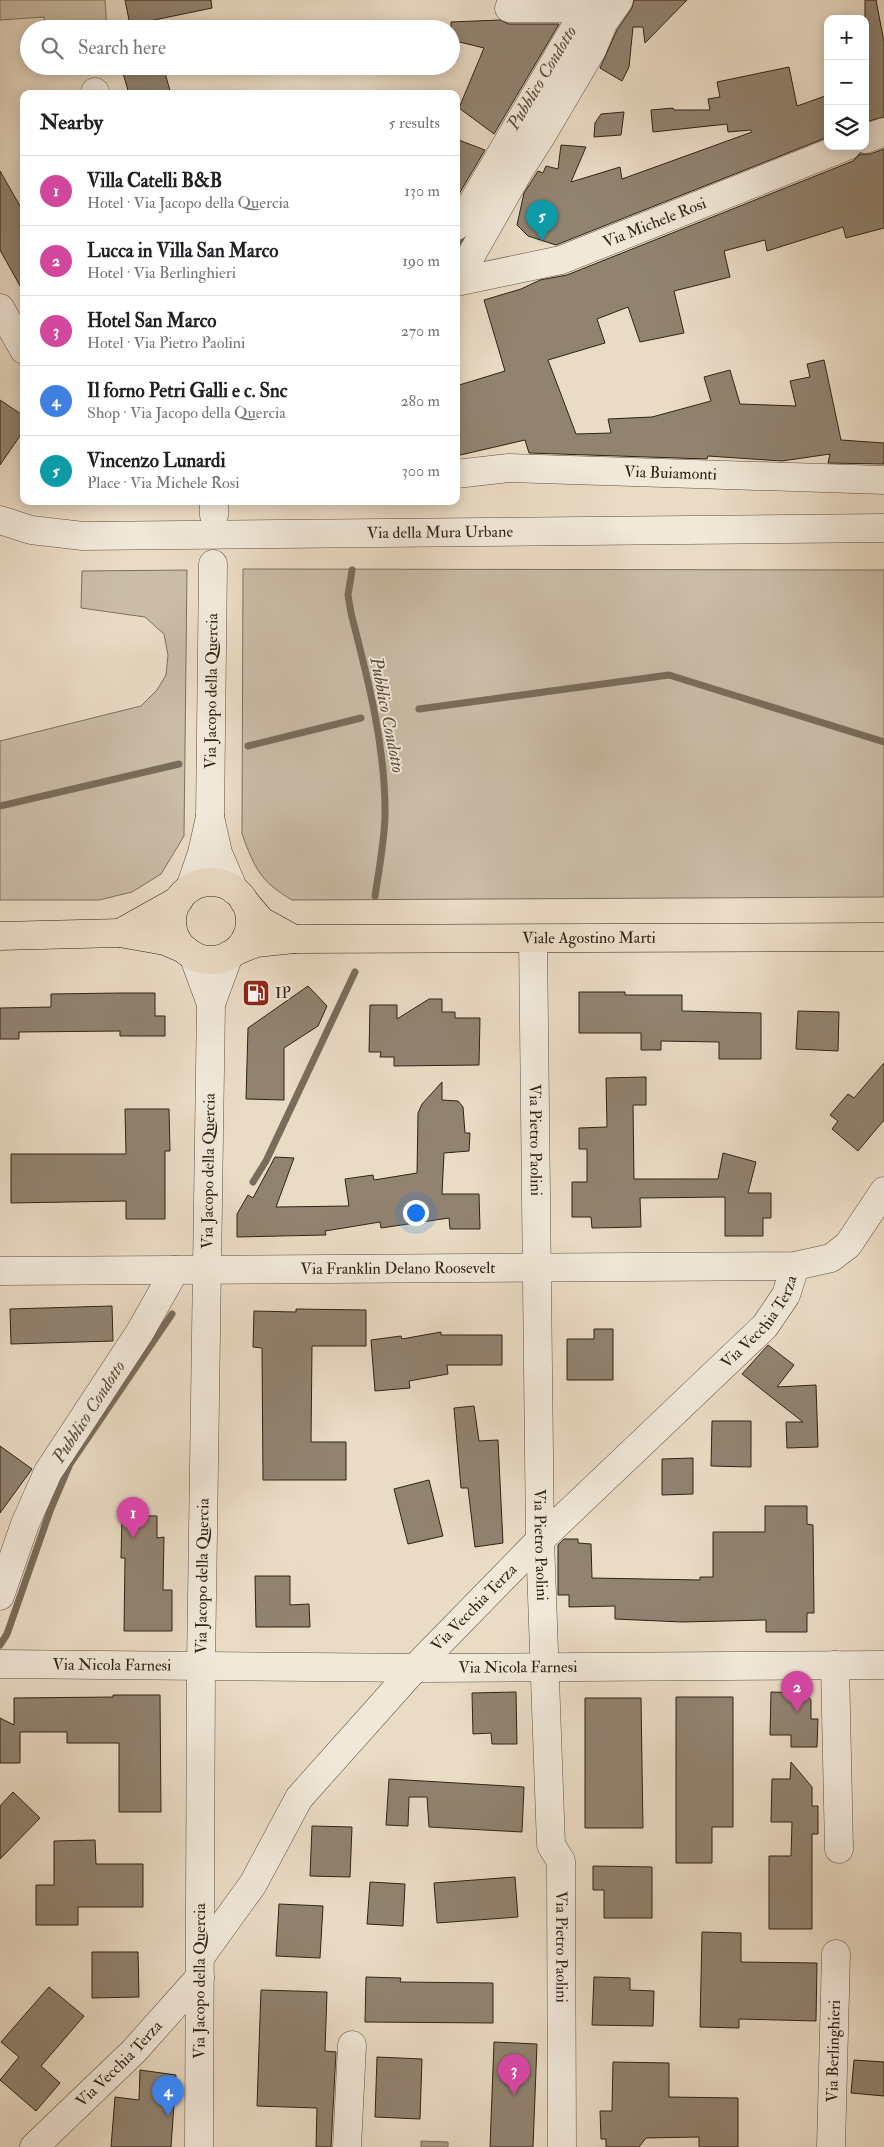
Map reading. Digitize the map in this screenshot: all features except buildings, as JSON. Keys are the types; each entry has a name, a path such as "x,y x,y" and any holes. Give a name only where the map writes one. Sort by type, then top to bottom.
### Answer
{"main road":[{"path":"0,936 120,933 165,941 189,953 212,960 232,953 244,942 249,931 250,918 239,896 214,882 201,884 120,933"},
{"path":"184,894 174,908 173,930 179,944 189,953"},
{"name":"Viale Agostino Marti","path":"239,896 261,921 294,939"},
{"name":"Viale Agostino Marti","path":"232,953 256,943 294,939 884,937"}],"street":[{"path":"460,273 497,187 518,122 581,42 603,23 620,0"},
{"path":"460,221 468,212 518,170 542,136 581,42 576,4 509,8"},
{"path":"518,122 542,136"},
{"path":"869,138 884,132"},
{"name":"Via Michele Rosi","path":"460,281 562,260 837,150"},
{"path":"0,308 20,343"},
{"name":"Via Buiamonti","path":"460,474 508,468 884,480"},
{"name":"Via della Mura Urbane","path":"0,520 31,530 83,536 884,528"},
{"name":"Via Jacopo della Quercia","path":"184,894 202,853 210,817 213,564"},
{"name":"Via Jacopo della Quercia","path":"210,817 218,853 239,896"},
{"name":"Via Pietro Paolini","path":"534,939 540,1540 551,1845 561,1861 562,2147"},
{"name":"Via Jacopo della Quercia","path":"189,953 211,1004"},
{"name":"Via Jacopo della Quercia","path":"199,2147 201,1664 211,1004 232,953"},
{"name":"Via Vecchia Terza","path":"34,2147 134,2051 200,1967 253,1884 299,1798 415,1668 540,1540 765,1326 786,1294 794,1266 831,1258 848,1245 884,1191"},
{"name":"Via Franklin Delano Roosevelt","path":"0,1271 794,1266"},
{"path":"0,1596 26,1524 48,1472 140,1332 175,1270"},
{"name":"Via Nicola Farnesi","path":"7,1664 201,1664 415,1668 884,1665"},
{"path":"835,1665 839,1849"},
{"name":"Via Berlinghieri","path":"831,2147 836,1954"},
{"path":"347,2147 352,2045"}],"shaded area":[{"path":"0,0 105,0 106,20 44,20 44,17 0,20"},
{"path":"243,569 884,570 884,897 292,900 273,887 260,873 242,834"},
{"path":"187,570 184,836 161,874 132,892 99,900 0,900 0,741 141,706 157,690 166,675 168,655 164,634 145,617 81,608 82,571"},
{"path":"421,2141 448,2142 448,2147 421,2147"}],"waterway":[{"name":"Pubblico Condotto","path":"460,240 466,232"},
{"name":"Pubblico Condotto","path":"352,570 348,595 375,714 385,791 384,837 375,896"},
{"path":"419,709 669,675 884,742"},
{"path":"248,746 361,718"},
{"path":"0,806 179,764"},
{"name":"Pubblico Condotto","path":"253,1182 266,1161 355,972"},
{"name":"Pubblico Condotto","path":"0,1645 7,1634 50,1511 70,1464 172,1314"}],"place":[{"name":"Vincenzo Lunardi","path":"542,241"},
{"name":"IP","path":"256,993"},
{"name":"Villa Catelli B&B","path":"133,1538"},
{"name":"Lucca in Villa San Marco","path":"797,1712"},
{"name":"Hotel San Marco","path":"514,2095"},
{"name":"Il forno Petri Galli e c. Snc","path":"168,2116"}]}
